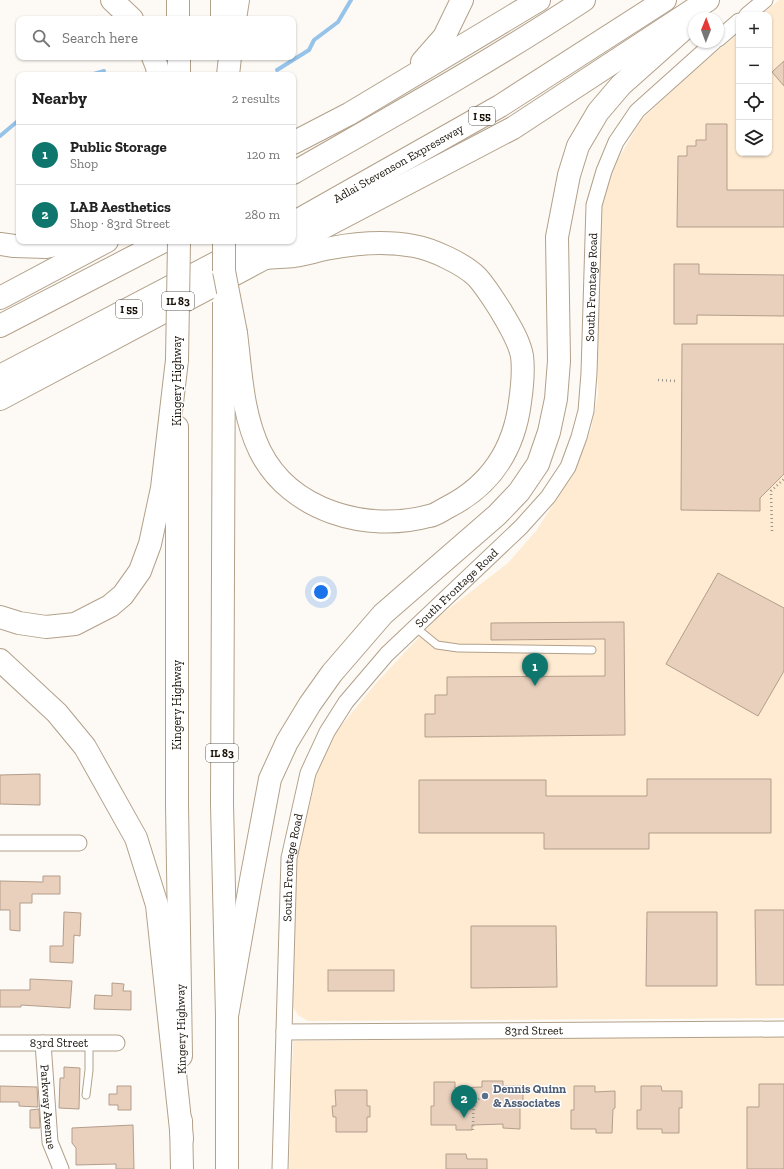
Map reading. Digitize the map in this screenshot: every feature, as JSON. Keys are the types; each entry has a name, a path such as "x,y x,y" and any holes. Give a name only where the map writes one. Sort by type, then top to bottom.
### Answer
{"main road":[{"path":"112,0 129,16"},
{"path":"178,0 178,16"},
{"path":"222,0 222,16"},
{"path":"235,16 238,0"},
{"path":"349,114 423,61 444,37 462,0"},
{"path":"296,141 349,114 539,0"},
{"path":"296,171 442,89 584,0"},
{"name":"Adlai Stevenson Expressway","path":"296,221 500,106 665,0"},
{"path":"296,233 513,128 708,0"},
{"path":"703,12 717,0"},
{"path":"227,1016 270,779 287,742 310,704 332,673 383,614 497,515 518,492 538,464 549,432 556,399 559,361 557,237 569,175 578,146 598,112 621,85 688,25"},
{"path":"154,60 158,72"},
{"path":"179,60 179,72"},
{"path":"222,60 223,72"},
{"path":"228,72 230,60"},
{"path":"224,244 224,271 230,335 247,418 260,450 271,468 290,488 314,504 340,516 372,521 402,520 431,516 455,503 476,489 496,468 511,441 519,413 522,383 522,356 512,330 496,302 476,276 449,258 416,246 384,242 333,248 294,256 262,249"},
{"path":"0,244 46,247 60,244"},
{"path":"0,298 102,244"},
{"path":"0,326 169,244"},
{"name":"Kingery Highway","path":"175,244 177,360 177,805 182,1169"},
{"path":"3,393 272,244"},
{"name":"IL 83","path":"227,1169 227,1016 222,804 230,335"},
{"path":"0,617 19,623 46,627 75,624 110,606 123,595 140,571 150,544 162,488 177,360"},
{"path":"0,660 58,713 85,748 136,838 156,905 182,1139"}],"street":[{"path":"751,12 765,0"},
{"path":"724,34 736,24"},
{"name":"South Frontage Road","path":"280,1169 289,858 308,774 327,732 346,702 387,654 521,527 548,498 568,467 579,437 586,411 589,373 594,205 604,171 616,142 637,111 707,48"},
{"path":"0,842 79,843"},
{"name":"83rd Street","path":"284,1032 784,1029"},
{"name":"83rd Street","path":"0,1043 117,1043"},
{"name":"Parkway Avenue","path":"43,1043 50,1142 60,1169"}],"lane":[{"path":"415,627 437,645 458,648 592,650"},
{"path":"86,1095 89,1070 89,1043"}],"path":[{"path":"658,380 677,381"},
{"path":"772,530 771,491 784,479"},
{"path":"473,1130 473,1105 482,1097"}],"shaded area":[{"path":"779,0 784,0 784,1018 308,1021 298,1015 290,1002 296,848 304,809 316,773 336,732 378,681 438,617 508,563 536,531 573,474 591,429 598,395 596,273 602,205 616,163 641,120 691,73 721,48 724,48 724,46 736,36 736,156 772,156 772,12 765,12"},
{"path":"784,1036 784,1169 289,1169 293,1041"}],"building":[{"path":"784,61 784,86 772,72"},
{"path":"706,124 727,124 727,190 784,190 784,227 677,227 678,156 687,156 687,146 696,146 696,140 706,140"},
{"path":"674,264 699,264 699,274 784,275 784,316 697,315 697,324 674,324"},
{"path":"682,344 784,344 784,474 760,498 760,511 681,510"},
{"path":"718,573 784,608 784,671 758,716 666,664"},
{"path":"624,622 625,735 425,737 425,714 435,714 435,695 447,695 447,677 605,676 605,639 491,640 491,623"},
{"path":"40,774 40,805 0,804 0,775"},
{"path":"647,779 771,779 771,833 649,833 649,849 544,849 544,833 419,833 419,780 546,780 546,796 647,796"},
{"path":"43,876 60,876 60,894 32,894 32,903 20,903 20,931 10,930 10,910 0,910 0,881 43,882"},
{"path":"755,910 784,910 784,985 756,985"},
{"path":"64,912 81,913 80,936 74,935 73,963 50,962 50,946 63,946"},
{"path":"647,912 717,912 717,986 646,986"},
{"path":"471,926 556,926 557,987 471,988"},
{"path":"328,970 394,970 394,991 328,991"},
{"path":"30,979 72,981 70,1008 21,1005 21,1007 0,1007 0,990 30,990"},
{"path":"112,983 124,984 123,991 131,991 131,1010 94,1009 95,995 112,996"},
{"path":"64,1067 80,1068 79,1109 59,1108 60,1078 64,1078"},
{"path":"482,1081 503,1081 503,1086 523,1086 523,1104 520,1104 520,1129 503,1128 503,1124 472,1125 472,1130 456,1130 456,1125 431,1125 431,1106 434,1106 434,1082 455,1082 455,1088 482,1087"},
{"path":"759,1084 784,1084 784,1169 747,1169 747,1107 759,1107"},
{"path":"0,1086 37,1087 38,1107 19,1106 19,1102 0,1102"},
{"path":"117,1086 131,1086 131,1110 118,1110 118,1105 109,1105 109,1094 117,1094"},
{"path":"574,1086 595,1086 595,1092 615,1091 615,1108 613,1109 612,1133 596,1133 596,1129 571,1129 571,1110 574,1110"},
{"path":"641,1086 661,1086 662,1091 682,1091 682,1108 679,1108 679,1133 662,1133 662,1129 637,1129 637,1110 641,1110"},
{"path":"335,1090 367,1090 367,1106 370,1106 370,1117 367,1117 367,1132 336,1132 336,1117 333,1117 332,1106 336,1106"},
{"path":"39,1109 40,1128 30,1128 30,1110"},
{"path":"133,1125 134,1169 116,1169 116,1164 76,1165 76,1148 72,1143 72,1128"},
{"path":"446,1154 466,1154 467,1159 487,1159 487,1169 446,1169"}],"waterway":[{"path":"296,58 309,50 314,40 338,22 351,0"},
{"path":"277,70 293,60"},
{"path":"0,136 16,123"}],"place":[{"name":"Public Storage","path":"535,686"},
{"name":"Dennis Quinn & Associates","path":"485,1096"},
{"name":"LAB Aesthetics","path":"464,1118"}]}
